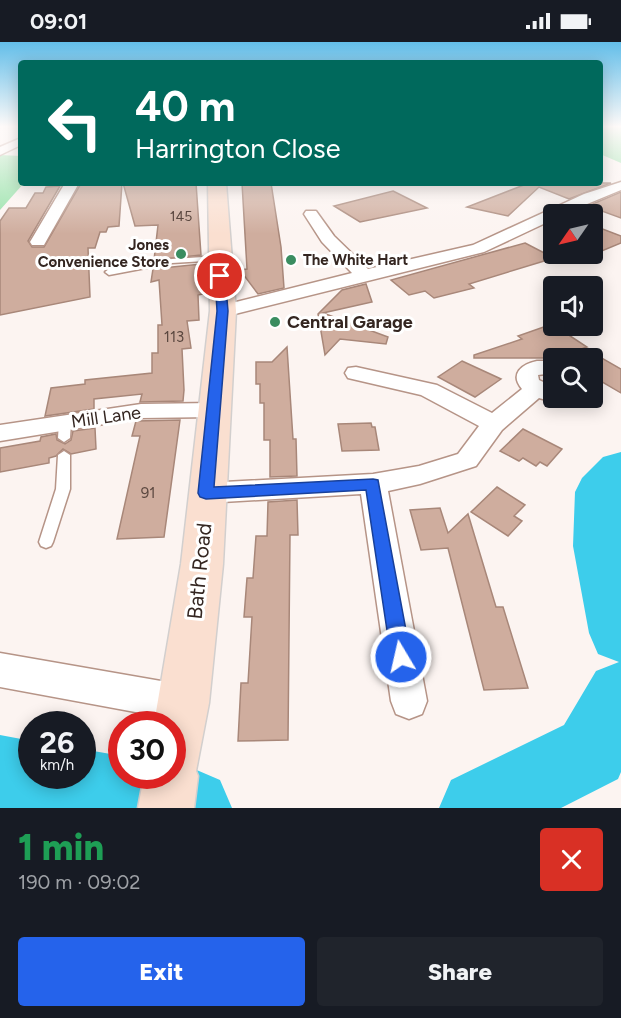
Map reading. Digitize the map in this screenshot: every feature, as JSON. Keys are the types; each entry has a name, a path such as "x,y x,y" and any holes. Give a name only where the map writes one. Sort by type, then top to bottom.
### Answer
{"main road":[{"name":"Bath Road","path":"181,711 202,564 206,493 223,311 217,186"},
{"name":"Bath Road","path":"166,808 169,789"}],"street":[{"path":"38,242 70,186"},
{"path":"223,311 478,249 589,197 621,186"},
{"path":"311,214 328,239 364,275"},
{"path":"543,367 537,367 527,373 528,382 543,391"},
{"path":"356,373 429,390 494,424"},
{"path":"206,493 373,484 420,474 466,460 494,424 543,393"},
{"name":"Mill Lane","path":"0,433 65,430 141,411 213,410"},
{"path":"373,484 408,701"},
{"path":"0,670 108,715"}],"lane":[{"path":"109,272 172,261 219,258"},
{"path":"46,542 63,489 64,455"}],"green space":[{"path":"0,162 18,162 18,186 21,186 0,210"}],"building":[{"path":"603,183 611,183 569,199 539,187 508,216 467,207 521,186 603,186"},
{"path":"60,186 28,241 32,247 44,247 79,186 122,186 119,226 108,227 106,232 100,232 95,248 88,248 90,297 0,315 0,221 9,208 26,208 35,193 43,193 46,187"},
{"path":"124,186 196,186 201,255 154,260 158,225 135,226"},
{"path":"242,186 271,186 281,247 284,288 258,294 240,270 247,269"},
{"path":"393,191 427,208 360,222 334,206"},
{"path":"621,192 621,218 603,211 603,204 593,204"},
{"path":"603,229 621,236 621,243 603,250"},
{"path":"525,243 543,252 543,261 469,284 474,288 434,298 425,291 409,295 391,280"},
{"path":"201,264 203,294 198,295 199,320 187,321 191,348 182,349 183,401 140,402 142,394 94,399 94,409 45,416 51,388 85,384 85,380 152,373 152,353 158,353 158,325 162,325 159,280 151,282 153,269"},
{"path":"366,284 372,302 323,313 388,337 386,344 340,339 325,355 318,314 342,290"},
{"path":"543,327 543,336 570,336 587,347 543,348 543,358 474,358 474,355 522,339 518,336"},
{"path":"287,347 293,439 296,439 297,476 270,477 270,440 264,440 264,403 260,403 260,384 256,384 256,362 272,362"},
{"path":"603,359 621,369 621,393 603,382"},
{"path":"462,361 501,379 475,397 438,377"},
{"path":"180,420 164,537 117,539 140,436 132,436 136,421"},
{"path":"371,423 372,427 375,427 379,450 342,451 338,424"},
{"path":"95,428 96,449 71,454 63,449 56,456 49,458 49,463 0,472 0,448 40,441 41,437 56,434 57,440 65,444 71,440 73,431"},
{"path":"523,429 562,449 547,466 540,462 536,466 523,458 519,461 500,451"},
{"path":"497,487 525,505 514,516 522,521 508,536 471,512"},
{"path":"297,500 298,535 290,535 288,740 238,741 241,683 248,683 252,617 244,617 247,578 253,578 256,536 267,536 268,502"},
{"path":"440,508 448,533 468,514 496,607 503,607 528,688 484,690 448,548 421,550 410,510"}],"waterway":[{"path":"621,470 601,492 602,546 621,633"},
{"path":"479,808 591,752 621,696"},
{"path":"0,774 192,808"}],"place":[{"name":"Jones Convenience Store","path":"181,254"},
{"name":"The White Hart","path":"291,260"},
{"name":"Central Garage","path":"275,322"}],"route":[{"path":"220,276 223,311 206,493 373,484 401,657"}]}
